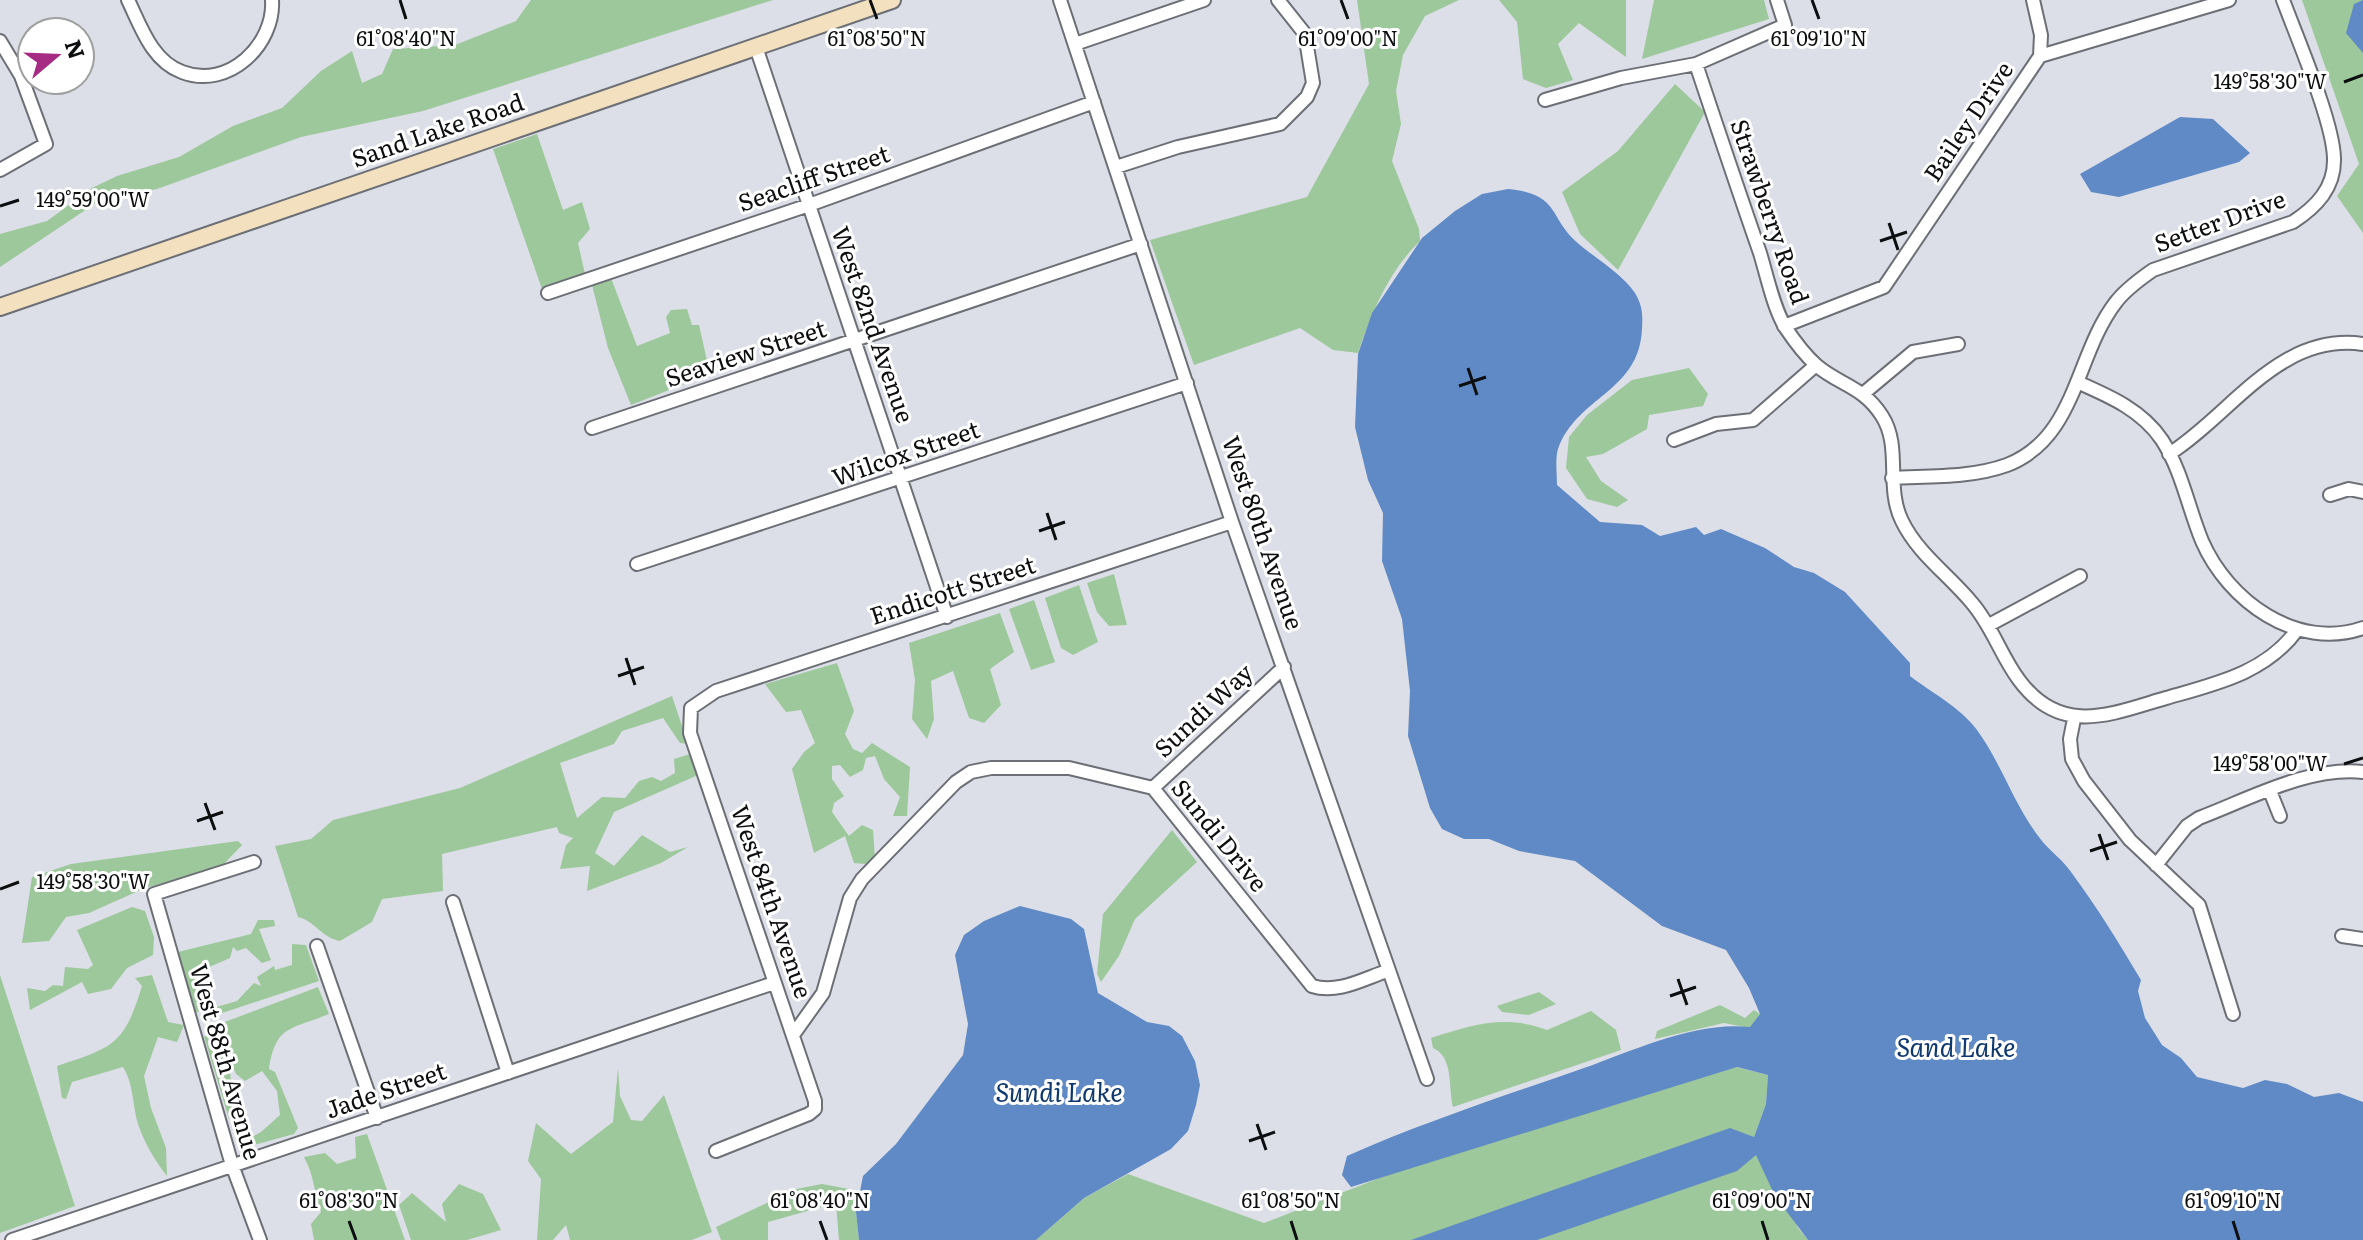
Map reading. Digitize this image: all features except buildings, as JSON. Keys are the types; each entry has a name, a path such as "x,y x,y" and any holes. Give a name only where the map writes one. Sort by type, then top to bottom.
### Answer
{"main road":[{"name":"Sand Lake Road","path":"0,307 892,0"}],"street":[{"path":"128,0 151,49 182,72 215,75 250,58 270,29 272,0"},
{"name":"West 80th Avenue","path":"1060,0 1232,522 1427,1079"},
{"path":"1075,44 1204,0"},
{"path":"1116,167 1178,147 1280,124 1307,97 1313,83 1305,34 1278,0"},
{"path":"1545,100 1621,78 1696,64 1785,25 1777,0"},
{"path":"2033,0 2041,35 2040,56"},
{"name":"Bailey Drive","path":"1784,326 1884,287 2040,56 2229,0"},
{"name":"Setter Drive","path":"1892,478 1965,475 2007,465 2036,449 2051,432 2105,318 2134,283 2153,270 2293,222 2313,209 2325,193 2334,158 2329,131 2283,0"},
{"path":"0,41 21,76 46,144 0,170"},
{"name":"West 82nd Avenue","path":"756,47 947,617"},
{"name":"Strawberry Road","path":"1696,64 1784,326 1816,365"},
{"name":"Seacliff Street","path":"548,293 809,205 1094,102"},
{"name":"Seaview Street","path":"592,428 1141,244"},
{"path":"2169,454 2193,439 2234,398 2286,358 2348,342 2363,344"},
{"path":"1864,393 1913,352 1958,344"},
{"path":"1674,440 1716,424 1753,420 1816,365 1864,393 1883,418 1894,447 1892,478 1901,519 1922,553 1972,602 1989,625 2018,680 2030,693 2061,715 2074,719 2107,715 2260,667 2283,650 2297,630"},
{"path":"2077,382 2122,403 2161,438 2202,541 2220,575 2272,620 2297,630 2347,633 2363,628"},
{"name":"Wilcox Street","path":"637,564 1187,383"},
{"path":"2330,495 2349,489 2363,492"},
{"name":"Endicott Street","path":"691,708 716,691 1232,522"},
{"path":"1989,625 2080,576"},
{"name":"Sundi Way","path":"1153,788 1284,667"},
{"name":"West 84th Avenue","path":"691,708 690,733 793,1035 815,1109 716,1151"},
{"path":"2074,719 2070,739 2072,759 2084,781 2130,840 2199,905 2233,1014"},
{"name":"Sundi Drive","path":"793,1035 823,993 850,898 862,879 956,782 971,772 991,768 1069,768 1153,788 1312,986 1325,990 1339,988 1387,971"},
{"path":"2156,865 2187,826 2270,791 2335,771 2363,772"},
{"path":"2270,791 2280,816"},
{"name":"West 88th Avenue","path":"254,862 154,894 232,1165 260,1240"},
{"path":"453,902 508,1073"},
{"path":"2342,936 2363,939"},
{"path":"317,946 377,1118"},
{"name":"Jade Street","path":"12,1240 30,1237 232,1165 774,983"}],"green space":[{"path":"531,0 773,0 423,111 301,137 157,189 99,201 0,267 0,234 47,221 92,188 117,176 179,157 233,126 282,108 321,71 352,51 362,83 382,74 393,49 455,45 516,21"},
{"path":"1357,0 1459,0 1425,16 1403,55 1396,91 1401,124 1392,161 1419,229 1420,241 1399,265 1383,292 1358,353 1333,350 1300,328 1194,365 1150,240 1307,197 1369,84"},
{"path":"1499,0 1626,0 1626,57 1579,23 1558,44 1573,80 1546,88 1523,79 1517,22"},
{"path":"1654,0 1764,0 1769,19 1642,59"},
{"path":"2302,0 2363,0 2363,233 2337,196 2359,164"},
{"path":"1675,84 1705,112 1618,270 1580,234 1562,192 1618,151"},
{"path":"537,134 563,210 582,202 590,229 578,243 585,274 542,289 493,149"},
{"path":"611,278 637,346 670,333 666,317 671,310 687,309 692,325 699,325 710,374 631,405 608,348 592,285"},
{"path":"1689,368 1708,394 1703,406 1649,415 1647,429 1603,454 1586,457 1601,481 1628,500 1617,507 1587,499 1566,468 1569,437 1587,415 1632,380"},
{"path":"1114,574 1127,625 1109,626 1097,612 1087,583"},
{"path":"1079,585 1098,642 1073,655 1061,648 1045,598"},
{"path":"1034,600 1055,662 1031,670 1009,609"},
{"path":"1000,613 1014,652 990,669 1001,705 984,723 969,718 953,671 931,681 934,719 927,739 912,719 915,680 909,643"},
{"path":"837,663 854,711 845,734 853,749 862,753 872,743 910,767 907,816 893,816 900,797 884,779 875,756 866,758 863,770 850,777 840,765 832,766 832,779 844,796 834,803 832,812 849,836 862,825 873,830 875,859 865,864 854,863 845,836 814,853 792,769 815,743 801,710 786,712 765,684"},
{"path":"672,696 688,744 680,743 663,718 622,731 614,744 560,763 577,818 602,797 625,798 639,781 652,777 661,781 675,773 674,759 690,754 698,775 614,812 595,853 614,866 642,835 670,852 688,847 661,863 587,891 590,866 560,869 566,845 573,838 559,833 557,827 442,854 443,891 382,899 372,922 340,941 328,937 298,917 275,846 311,839 333,820 460,788"},
{"path":"1172,830 1197,862 1135,919 1119,956 1101,982 1097,974 1103,914"},
{"path":"238,841 242,845 220,868 145,888 89,913 66,917 49,941 22,943 32,877 71,864"},
{"path":"132,907 145,911 154,937 153,955 127,968 111,989 88,994 82,982 30,1010 27,988 45,991 53,985 63,986 65,967 88,969 93,965 77,930"},
{"path":"258,920 274,920 275,926 259,929 271,960 262,963 246,948 237,951 233,947 230,958 207,968 205,1009 192,1014 174,953 251,934"},
{"path":"292,944 306,945 319,981 201,1020 213,1008 237,1001 254,983 261,986 257,977 274,966 275,970 292,965"},
{"path":"0,975 75,1206 0,1233"},
{"path":"152,975 168,1022 184,1025 177,1042 158,1037 144,1076 151,1108 166,1148 167,1176 140,1131 123,1067 72,1082 66,1099 62,1098 57,1066 92,1054 114,1041 136,1006 142,986 135,978"},
{"path":"318,987 329,1014 281,1036 269,1069 275,1072 298,1128 294,1134 240,1149 240,1144 261,1132 280,1115 277,1091 262,1071 245,1081 236,1074 214,1026"},
{"path":"1539,992 1556,1004 1529,1015 1502,1012 1497,1006"},
{"path":"1720,1005 1745,1018 1754,1010 1760,1014 1750,1028 1724,1023 1655,1039 1657,1031"},
{"path":"1591,1011 1616,1030 1621,1050 1453,1107 1447,1066 1440,1052 1433,1048 1431,1038 1503,1022 1547,1030"},
{"path":"210,1033 230,1072 235,1117 229,1119 204,1037"},
{"path":"1736,1067 1768,1075 1766,1104 1754,1137 1798,1228 1808,1240 1036,1240 1084,1198 1128,1174 1264,1223 1400,1170"},
{"path":"618,1068 620,1096 631,1120 642,1121 664,1095 712,1232 692,1240 570,1240 566,1225 553,1240 537,1240 541,1179 528,1161 536,1123 571,1154 613,1122"},
{"path":"367,1134 405,1240 314,1240 311,1224 321,1212 304,1157 325,1153 337,1164 356,1158 355,1137"},
{"path":"459,1184 483,1194 501,1230 467,1240 411,1240 399,1205 412,1193 446,1222 442,1204"},
{"path":"822,1184 860,1191 856,1212 859,1240 839,1240 836,1203 768,1222 768,1240 721,1240 716,1227 796,1189"}],"water":[{"path":"2363,0 2363,53 2346,33 2354,4"},
{"path":"2180,117 2213,119 2250,153 2239,162 2119,197 2091,192 2080,174"},
{"name":"Sand Lake","path":"1508,189 1537,196 1546,202 1580,245 1630,286 1642,310 1639,349 1631,366 1579,417 1558,449 1557,485 1600,522 1642,525 1660,536 1696,527 1704,535 1721,529 1765,548 1794,567 1814,573 1845,592 1910,663 1910,676 1954,707 1977,730 2032,828 2081,885 2141,980 2138,991 2145,1018 2162,1045 2181,1058 2197,1077 2243,1088 2265,1080 2287,1084 2314,1097 2339,1093 2363,1102 2363,1240 1808,1240 1775,1196 1756,1155 1737,1171 1537,1240 1411,1240 1730,1128 1754,1137 1766,1104 1768,1075 1737,1067 1351,1187 1342,1175 1347,1156 1464,1110 1666,1038 1708,1028 1750,1027 1760,1014 1749,988 1726,950 1662,926 1575,861 1519,851 1489,839 1464,839 1442,829 1430,808 1408,736 1410,691 1402,619 1382,561 1383,513 1368,480 1355,427 1358,354 1372,313 1422,238 1482,194"},
{"name":"Sundi Lake","path":"1020,906 1071,919 1084,929 1098,993 1147,1022 1169,1026 1182,1036 1195,1061 1200,1085 1188,1131 1171,1149 1084,1198 1036,1240 859,1240 856,1212 863,1176 896,1144 963,1055 968,1024 955,955 964,935 984,921"}]}
